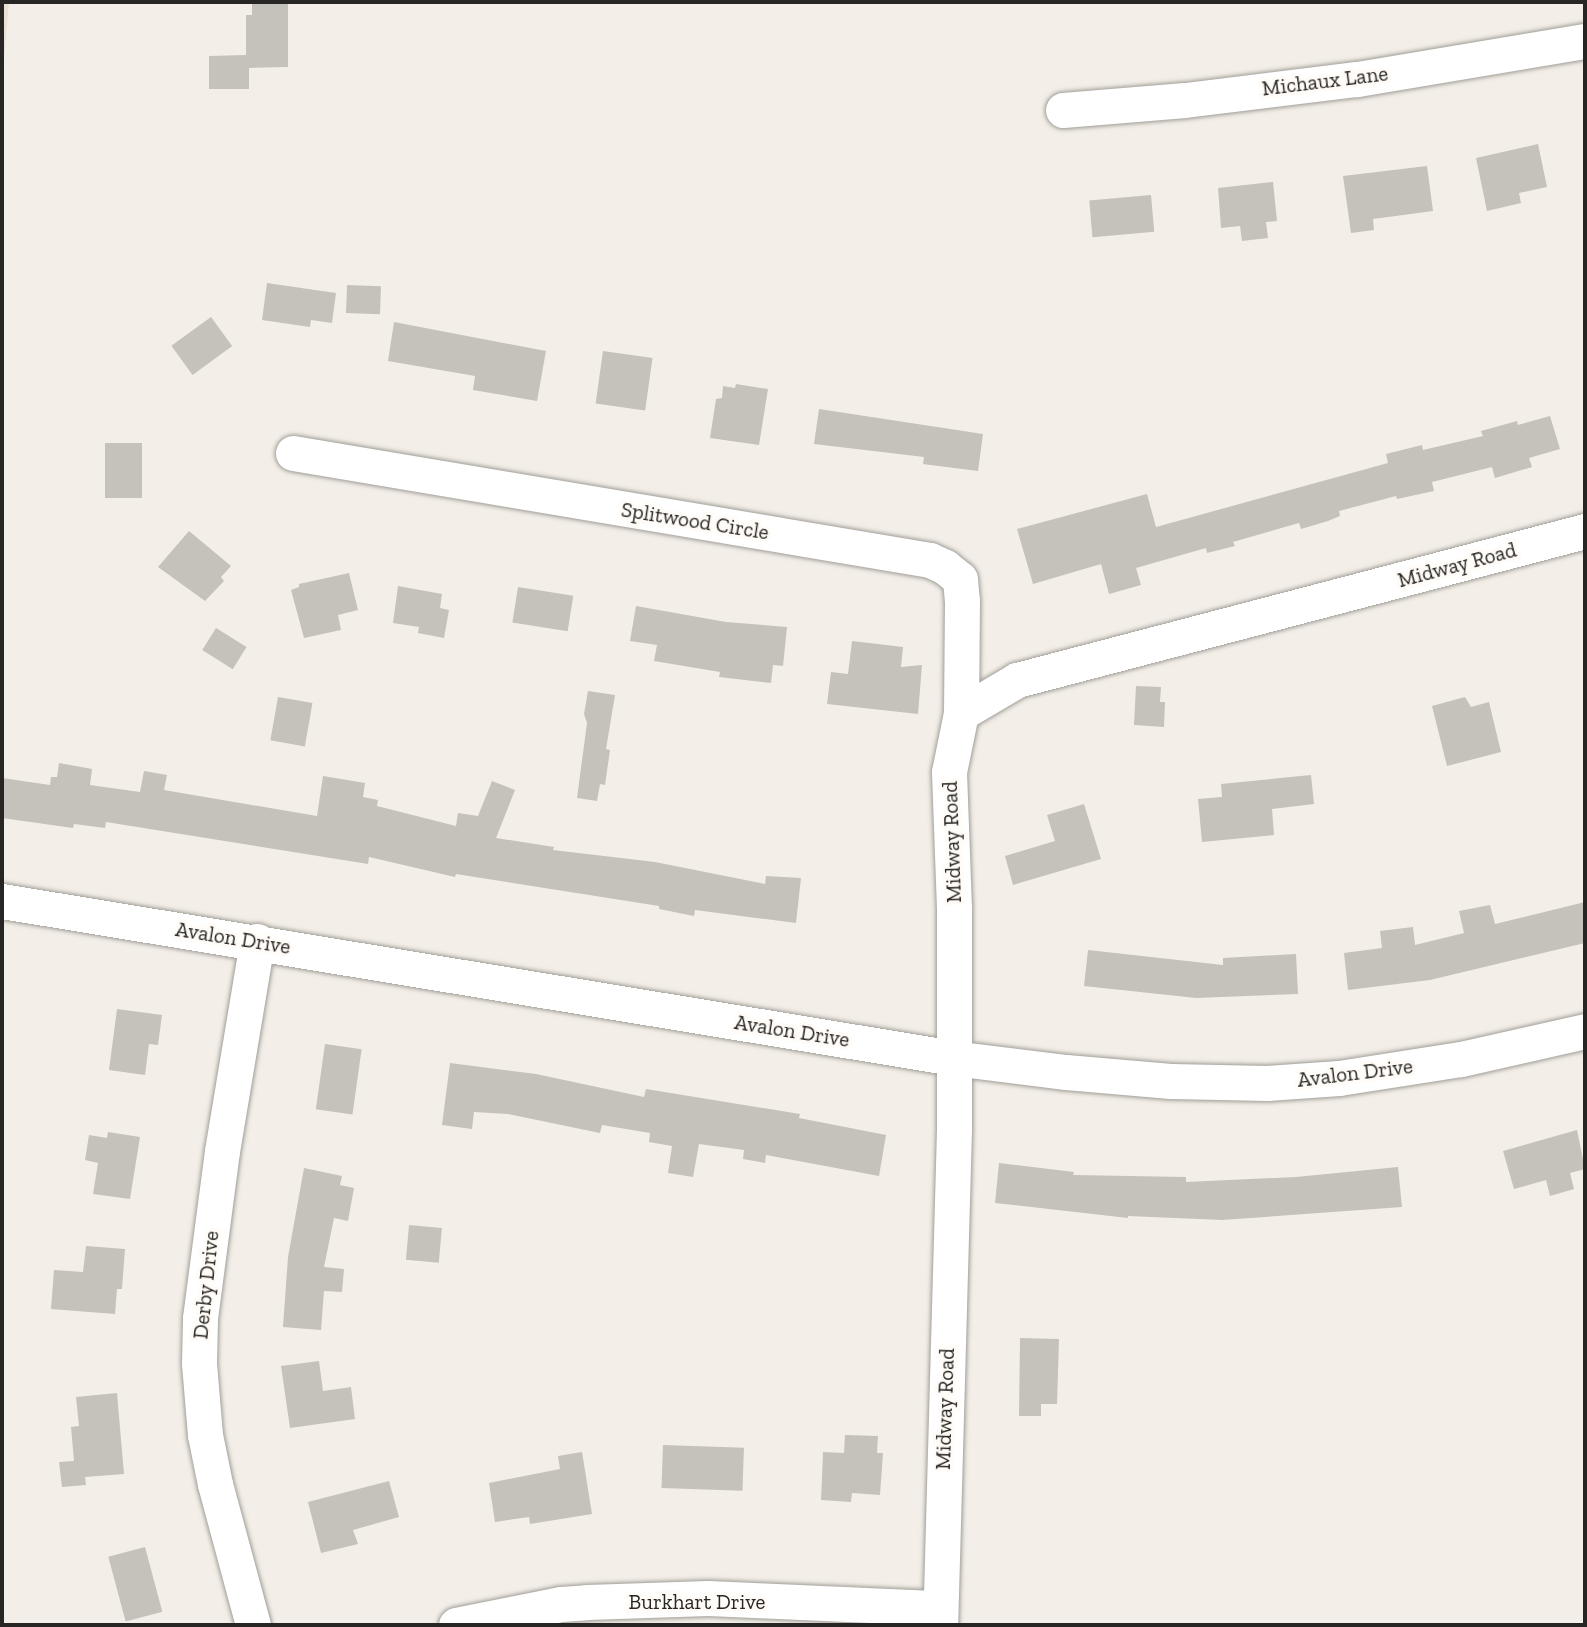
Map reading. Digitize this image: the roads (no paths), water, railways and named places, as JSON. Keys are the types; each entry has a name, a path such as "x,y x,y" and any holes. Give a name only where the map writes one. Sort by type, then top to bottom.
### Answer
{"street":[{"name":"Michaux Lane","path":"1063,110 1185,100 1357,79 1519,55 1585,41"},
{"name":"Splitwood Circle","path":"293,453 930,560 945,567 960,579 961,713"},
{"name":"Midway Road","path":"940,1616 954,1129 954,908 949,772 961,713 1017,680 1585,531"},
{"name":"Avalon Drive","path":"2,901 953,1058 1158,1080 1267,1083 1339,1078 1461,1059 1585,1031"},
{"name":"Derby Drive","path":"253,1625 212,1472 205,1435 199,1363 200,1318 222,1151 257,941"},
{"name":"Burkhart Drive","path":"456,1625 587,1602 708,1598 940,1616"}]}
